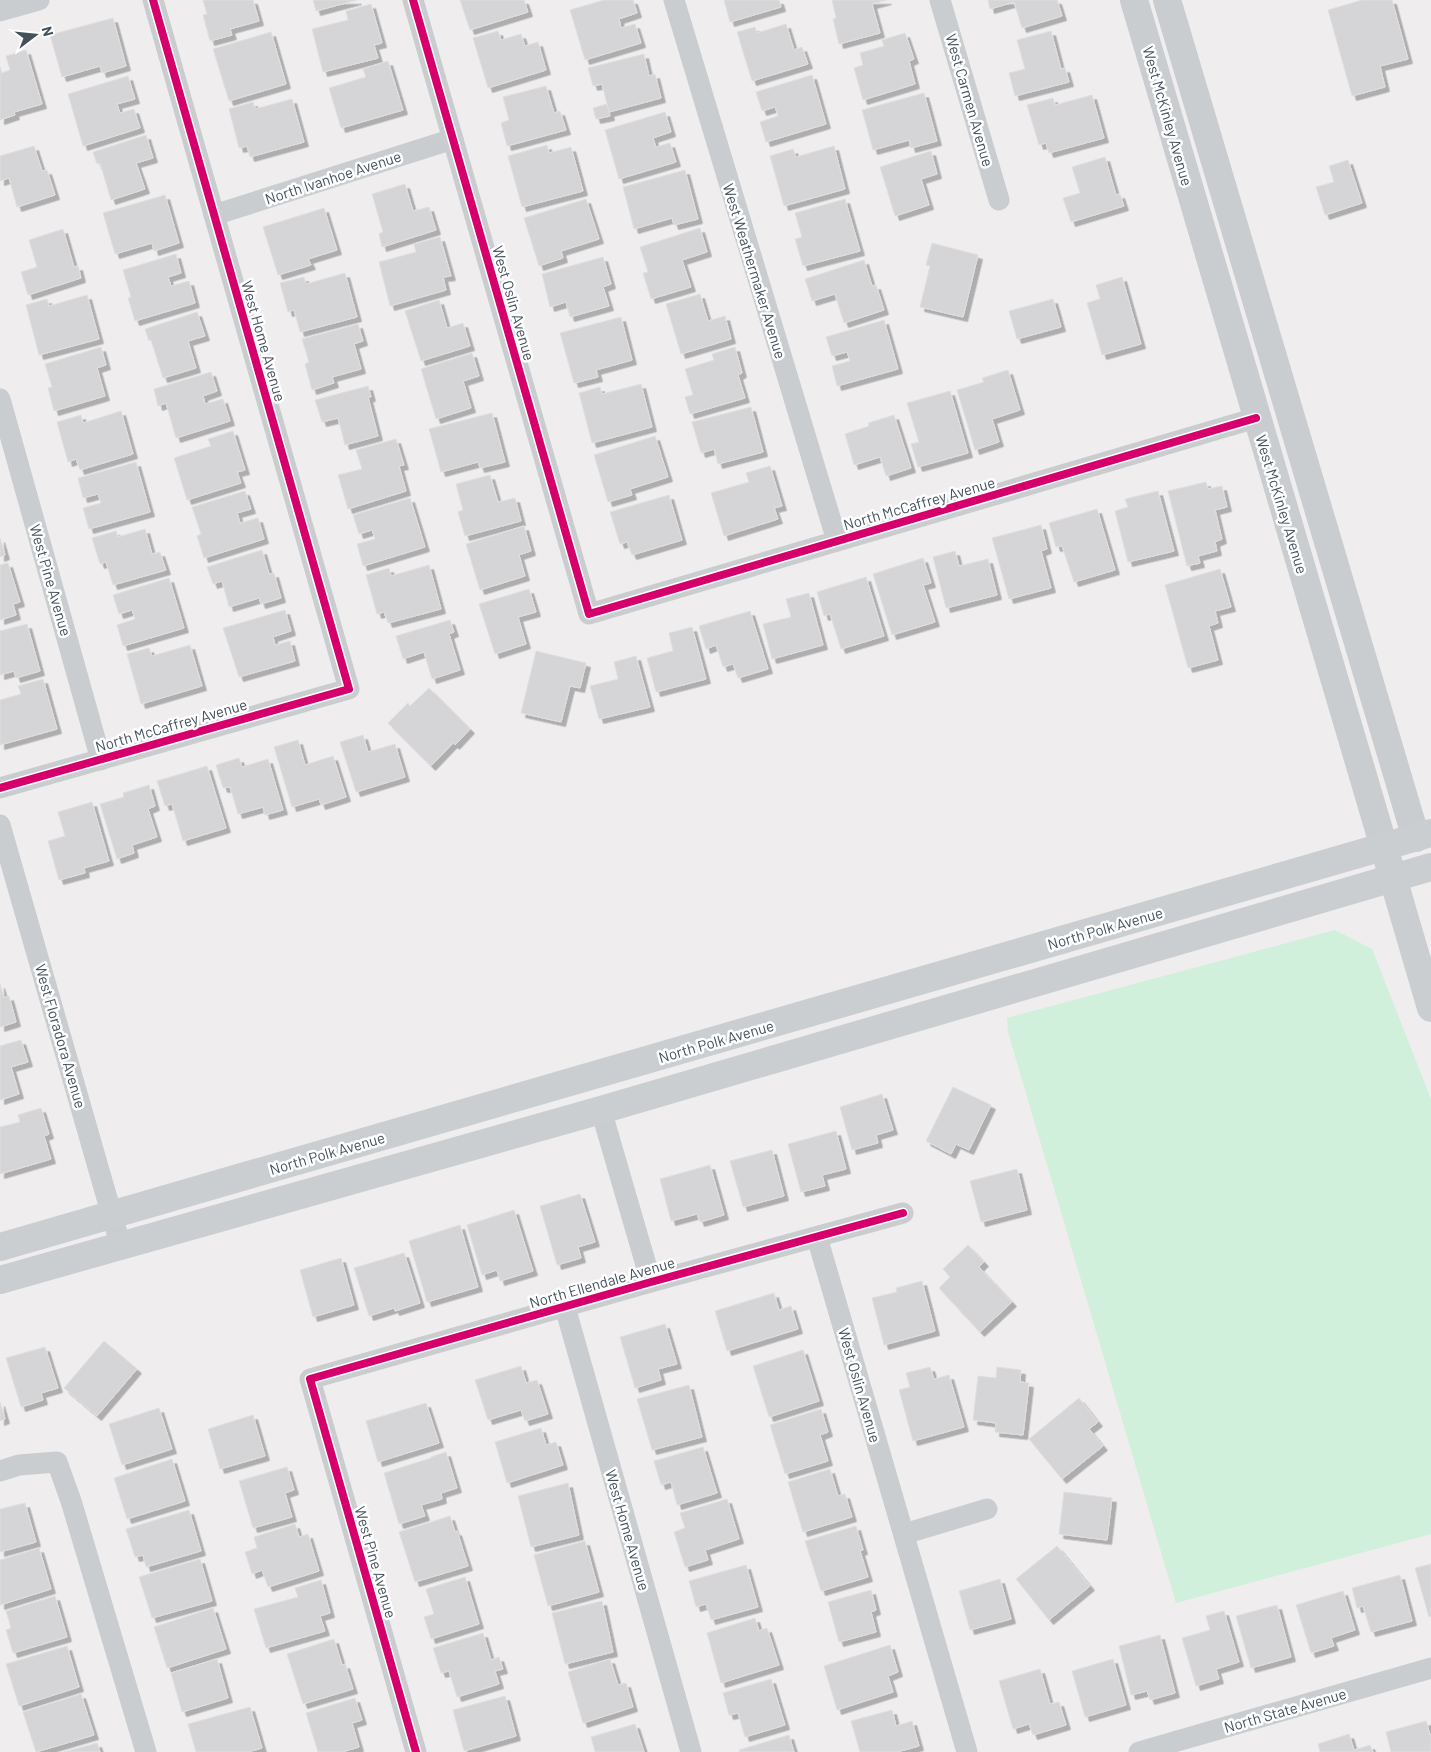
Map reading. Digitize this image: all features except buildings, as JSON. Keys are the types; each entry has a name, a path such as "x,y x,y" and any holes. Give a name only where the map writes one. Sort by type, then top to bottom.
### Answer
{"main road":[{"name":"North Polk Avenue","path":"0,1247 1423,836"},
{"path":"0,1280 601,1110 1393,879 1429,876 1423,836"},
{"name":"West McKinley Avenue","path":"1384,847 1431,1008"},
{"path":"601,1110 621,1082 776,1038 796,1017"}],"street":[{"path":"0,11 39,0"},
{"name":"West Home Avenue","path":"153,0 349,689"},
{"name":"West Oslin Avenue","path":"413,0 589,614"},
{"name":"West Weathermaker Avenue","path":"674,0 836,541"},
{"name":"West Carmen Avenue","path":"940,0 999,200"},
{"name":"West McKinley Avenue","path":"1134,0 1384,847"},
{"path":"1167,0 1380,716 1423,836"},
{"name":"North Ivanhoe Avenue","path":"214,214 453,139"},
{"name":"West Pine Avenue","path":"0,399 101,760"},
{"name":"North McCaffrey Avenue","path":"589,614 1256,418"},
{"path":"1316,612 1327,609 1336,620 1354,669 1380,716"},
{"name":"North McCaffrey Avenue","path":"0,788 349,689"},
{"name":"West Floradora Avenue","path":"0,825 121,1247"},
{"path":"601,1110 651,1282"},
{"name":"North Ellendale Avenue","path":"310,1379 903,1213"},
{"name":"West Oslin Avenue","path":"817,1237 967,1752"},
{"name":"West Home Avenue","path":"565,1307 691,1752"},
{"name":"West Pine Avenue","path":"310,1379 416,1752"},
{"path":"0,1471 19,1465 57,1462 74,1510 146,1752"},
{"path":"904,1534 987,1509"},
{"name":"North State Avenue","path":"1139,1752 1431,1668"}],"green space":[{"path":"1335,930 1372,949 1431,1099 1431,1534 1176,1603 1008,1032 1007,1018"}],"cycle path":[{"path":"0,788 349,689 153,0"},
{"path":"413,0 589,614 1256,418"},
{"path":"416,1752 310,1379 903,1213"}]}
